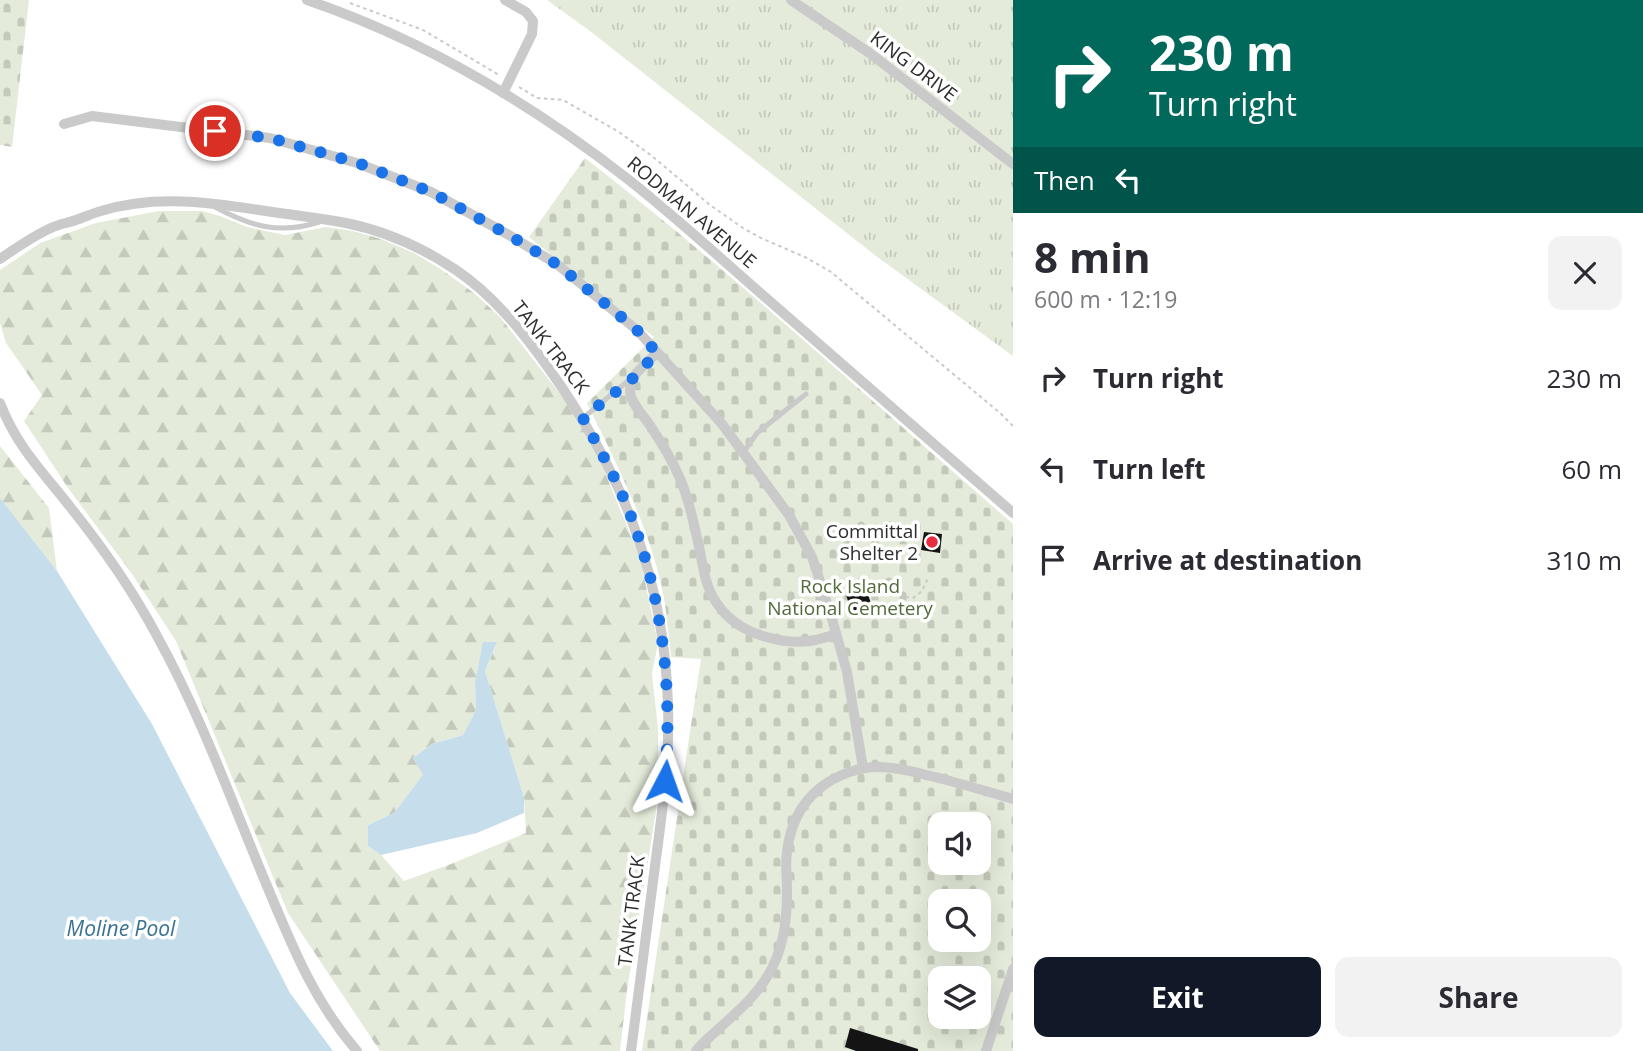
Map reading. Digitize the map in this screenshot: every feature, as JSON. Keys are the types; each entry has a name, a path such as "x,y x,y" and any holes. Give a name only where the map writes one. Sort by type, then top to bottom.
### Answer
{"street":[{"name":"RODMAN AVENUE","path":"307,0 364,21 446,60 561,130 630,180 1013,513"},
{"path":"503,93 532,34 533,20 526,12 505,0"},
{"name":"KING DRIVE","path":"791,0 871,54 1013,164"},
{"path":"64,124 92,116 243,134 270,138 358,163 431,192 558,265 637,330 722,424 789,515 820,580 836,634 847,673 863,768"},
{"name":"TANK TRACK","path":"0,259 54,226 102,210 167,202 209,204 348,223 415,246 479,288 520,330 583,418 605,458 625,501 640,545 662,629 668,737 664,792 631,1051"},
{"path":"657,353 632,379 630,391 678,473 714,600 723,612 742,627 782,641 807,642 836,634"},
{"path":"0,403 17,440 110,561 156,634 194,706 309,981 357,1051"},
{"path":"696,1051 747,1003 774,965 784,936 786,920 786,855 791,828 805,803 825,784 846,773 876,767 907,770 1013,799"},
{"path":"986,1051 1013,968"}],"lane":[{"path":"583,418 632,379"},
{"path":"743,453 757,433 806,394"}],"path":[{"path":"350,3 423,30 537,98 563,100 619,132 736,223 761,238 807,258 854,289 1013,426"},
{"path":"871,595 888,594 913,598 922,591 928,578"}],"green space":[{"path":"0,0 29,0 12,147 0,145"},
{"path":"547,0 1013,0 1013,356 876,256"},
{"name":"Rock Island National Cemetery","path":"585,158 748,292 1013,524 1013,1051 642,1051 701,659 671,657 664,598 651,548 632,498 587,403 654,337 529,237"},
{"path":"159,211 202,211 247,227 285,235 326,227 381,239 414,253 474,293 500,317 564,399 595,448 640,558 658,643 652,674 658,728 658,799 627,990 620,1051 380,1051 288,913 176,641 24,421 42,395 6,343 0,323 0,270 40,243 96,223","holes":["497,643 485,671 524,797 526,833 404,881 381,855 368,846 368,825 394,813 424,775 413,758 432,744 463,735 476,710 475,684"]},
{"path":"0,446 49,508 57,571 0,499"}],"water":[{"name":"Moline Pool","path":"0,498 57,571 152,724 290,993 333,1051 0,1051"},
{"path":"483,642 497,642 485,671 524,797 524,813 477,833 381,855 368,846 368,825 394,813 423,775 413,758 432,744 463,735 476,710 475,684"}],"building":[{"name":"Committal Shelter 2","path":"924,532 942,534 940,553 921,550"},
{"path":"865,586 872,606 852,613 845,592"},
{"path":"850,1028 918,1051 856,1051 845,1047"}],"place":[{"name":"Committal Shelter 2","path":"932,542"}],"route":[{"path":"215,131 270,138 358,163 431,192 558,265 637,330 657,353 632,379 583,418 625,501 640,545 662,629 668,706 665,781"}]}
